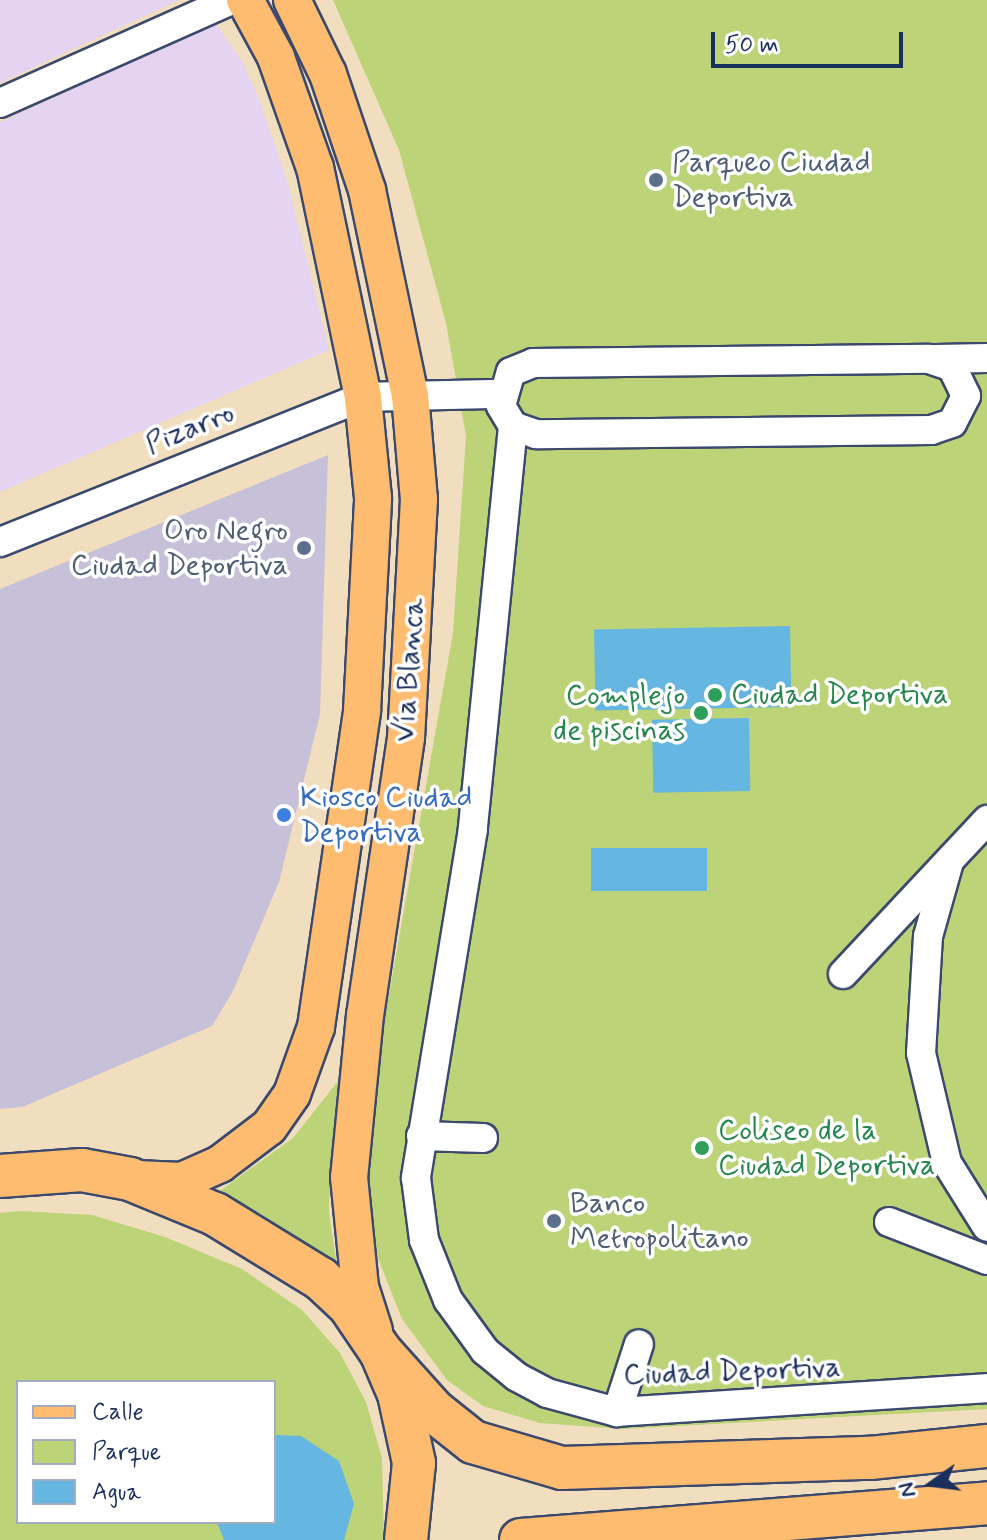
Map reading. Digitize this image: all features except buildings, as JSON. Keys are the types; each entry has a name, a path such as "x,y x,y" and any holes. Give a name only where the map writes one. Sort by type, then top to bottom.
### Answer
{"highway":[{"path":"0,1176 82,1170 130,1179 189,1201 296,1260 349,1305 381,1352 434,1411 473,1442 562,1468 870,1458 987,1446"},
{"path":"381,1352 409,1430 414,1463 406,1540"},
{"path":"521,1540 987,1503"}],"main road":[{"name":"Vía Blanca","path":"130,1179 182,1181 235,1155 283,1110 306,1062 316,1027 362,711 373,512 363,397 341,273 315,168 276,57 245,0"},
{"name":"Vía Blanca","path":"292,0 328,74 367,190 410,395 419,499 406,738 365,1015 349,1177 360,1287 381,1352"}],"street":[{"path":"0,103 231,0"},
{"path":"929,359 952,367 966,396 959,416 932,430 536,434 513,426 501,406 500,394 511,372 533,363 987,358"},
{"name":"Pizarro","path":"0,542 363,397 500,394"},
{"name":"Ciudad Deportiva","path":"513,426 473,829 416,1178 424,1240 434,1273 464,1325 485,1351 517,1377 547,1393 617,1412 987,1388"},
{"path":"843,974 987,820"},
{"path":"949,862 928,936 921,1053 947,1163 987,1227"},
{"path":"421,1136 483,1138"},
{"path":"889,1222 987,1260"},
{"path":"617,1412 639,1344"}],"shaded area":[{"path":"0,0 179,0 0,83"},
{"path":"216,24 241,59 259,99 287,180 329,350 0,492 0,122"},
{"path":"328,455 320,714 279,882 233,991 212,1026 22,1107 0,1109 0,589"}],"green space":[{"name":"Ciudad Deportiva","path":"333,0 987,0 987,1409 623,1429 540,1423 483,1406 447,1380 402,1319 374,1248 367,1157 373,1085 453,633 466,436 446,323 399,150"},
{"path":"346,1071 330,1171 329,1213 337,1266 261,1214 217,1193 293,1138"},
{"path":"0,1213 92,1215 165,1237 242,1269 302,1310 340,1353 366,1402 382,1458 384,1540 0,1540"}],"water":[{"path":"790,626 791,707 595,710 594,629"},
{"path":"749,718 750,791 653,793 652,720"},
{"path":"591,848 707,848 707,891 591,891"},
{"path":"276,1435 301,1436 339,1461 354,1504 344,1540 224,1540 218,1524 276,1524"}],"place":[{"name":"Parqueo Ciudad Deportiva","path":"656,180"},
{"name":"Oro Negro Ciudad Deportiva","path":"304,548"},
{"name":"Ciudad Deportiva","path":"715,695"},
{"name":"Complejo de piscinas","path":"701,713"},
{"name":"Kiosco Ciudad Deportiva","path":"284,815"},
{"name":"Coliseo de la Ciudad Deportiva","path":"702,1148"},
{"name":"Banco Metropolitano","path":"554,1221"}]}
